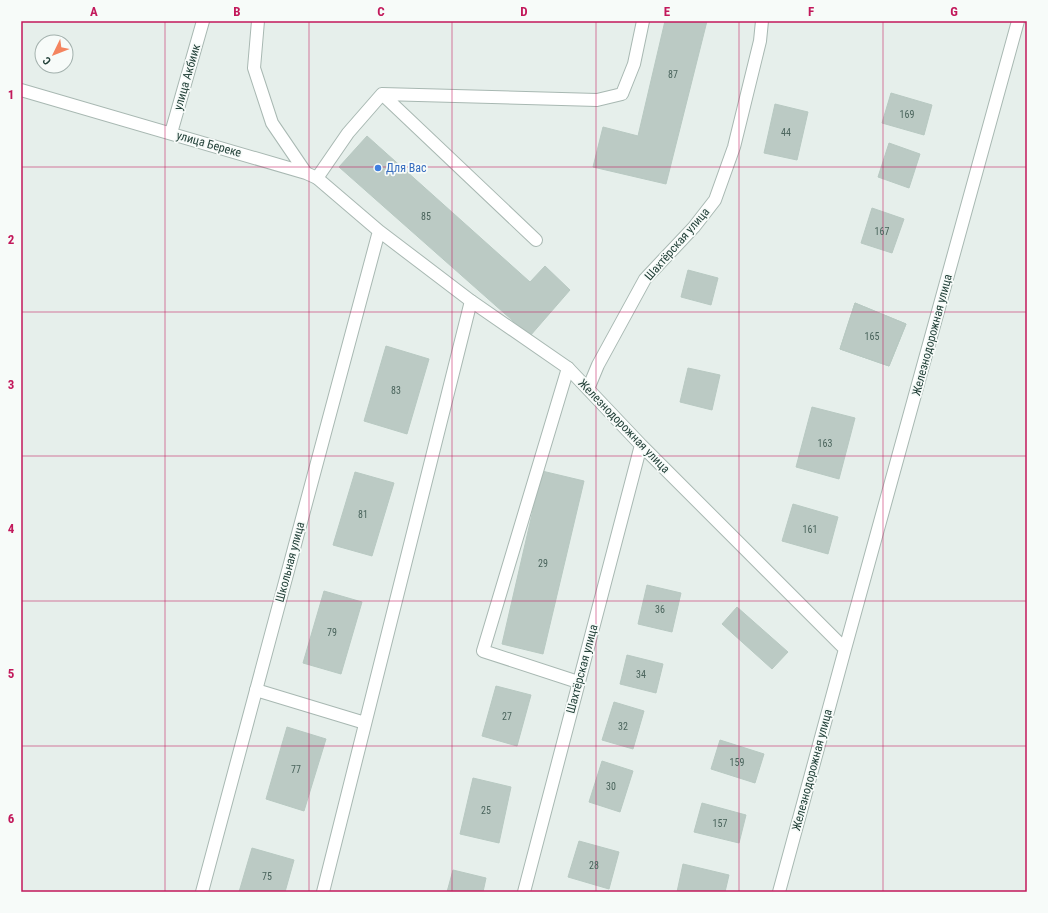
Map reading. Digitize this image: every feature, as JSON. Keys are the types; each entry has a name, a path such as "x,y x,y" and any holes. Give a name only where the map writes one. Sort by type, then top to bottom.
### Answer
{"street":[{"name":"улица Акбиик","path":"171,133 203,21"},
{"path":"258,21 254,68 272,123 311,175 382,94"},
{"path":"382,94 596,100 622,94 634,64 643,21"},
{"name":"Шахтёрская улица","path":"588,389 598,365 645,279 694,227 715,200 734,147 760,41 762,21"},
{"name":"Железнодорожная улица","path":"779,892 1018,21"},
{"name":"улица Береке","path":"21,90 311,175 379,231"},
{"path":"382,94 536,240"},
{"name":"Железнодорожная улица","path":"379,231 471,301 568,368 641,445 845,649"},
{"name":"Школьная улица","path":"202,892 379,231"},
{"path":"323,892 471,301"},
{"path":"568,368 483,651 578,682"},
{"name":"Шахтёрская улица","path":"524,892 641,445"},
{"path":"256,690 365,723"}],"building":[{"path":"665,21 707,21 666,184 593,167 603,127 638,136"},
{"path":"891,93 932,105 924,135 882,123"},
{"path":"775,104 808,112 797,160 764,153"},
{"path":"367,136 530,282 545,266 570,290 530,336 339,167"},
{"path":"889,143 920,154 909,188 878,177"},
{"path":"872,208 904,219 892,253 861,243"},
{"path":"688,270 718,278 711,305 681,297"},
{"path":"855,303 906,324 889,366 840,349"},
{"path":"855,303 906,324 889,366 840,349"},
{"path":"386,346 429,359 407,434 364,421"},
{"path":"688,368 720,375 712,410 680,402"},
{"path":"812,407 855,418 839,479 796,467"},
{"path":"542,471 584,481 543,654 502,644"},
{"path":"355,472 394,483 372,556 333,545"},
{"path":"793,504 838,517 828,554 782,541"},
{"path":"647,585 681,593 672,632 638,624"},
{"path":"324,591 362,602 341,674 303,663"},
{"path":"737,607 788,652 772,669 722,624"},
{"path":"627,655 663,664 656,693 620,684"},
{"path":"496,686 531,695 517,746 482,736"},
{"path":"614,702 644,711 633,749 602,740"},
{"path":"287,727 326,739 304,811 266,799"},
{"path":"720,740 764,754 755,783 711,769"},
{"path":"602,761 633,771 620,812 589,802"},
{"path":"473,778 511,787 499,843 460,834"},
{"path":"702,803 746,815 739,843 694,832"},
{"path":"579,841 619,852 609,889 568,877"},
{"path":"252,848 294,860 285,892 239,892"},
{"path":"683,864 729,875 725,892 677,892"},
{"path":"453,870 486,878 483,892 447,892"}],"place":[{"name":"Для Вас","path":"378,168"}]}
